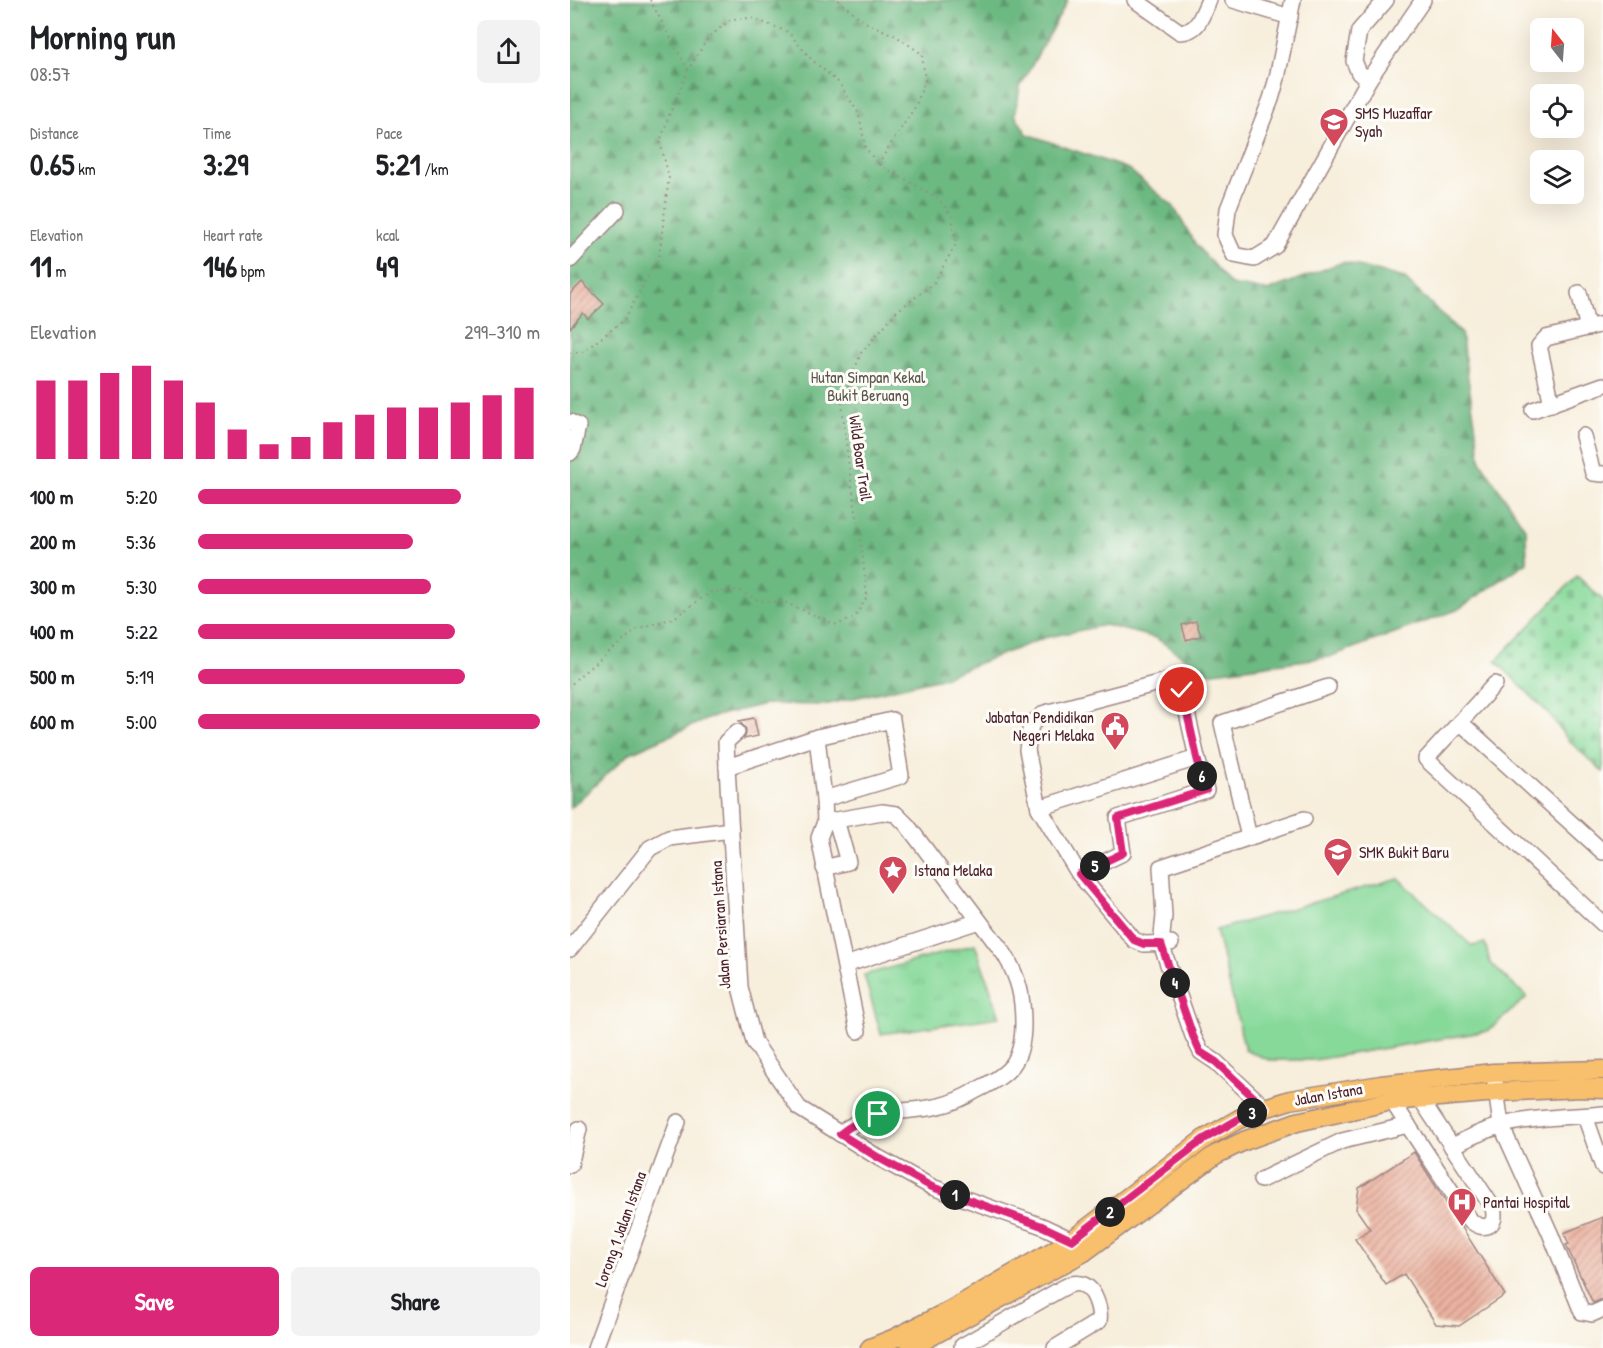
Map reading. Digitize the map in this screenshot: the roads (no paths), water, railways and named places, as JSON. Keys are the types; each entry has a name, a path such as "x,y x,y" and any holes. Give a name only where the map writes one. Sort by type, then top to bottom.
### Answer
{"main road":[{"name":"Jalan Istana","path":"870,1348 895,1338 1078,1246 1204,1139 1239,1119 1265,1108 1290,1100 1335,1091 1410,1082 1493,1073 1603,1070"},
{"name":"Jalan Istana","path":"910,1348 949,1328 1191,1173 1215,1155 1244,1140 1297,1122 1392,1101 1498,1092 1603,1089"},
{"path":"1191,1173 1213,1150 1263,1118 1265,1108 1272,1114 1282,1116 1316,1107 1356,1108"}],"street":[{"path":"1135,0 1180,32 1189,32 1196,27 1209,0"},
{"path":"1233,0 1290,17"},
{"path":"1293,0 1271,99 1228,208 1225,235 1234,255 1254,259 1275,246 1369,79 1423,0"},
{"path":"1369,79 1359,73 1354,61 1359,30 1386,0"},
{"path":"570,260 616,210"},
{"path":"1579,293 1588,328"},
{"path":"1552,404 1539,346 1546,338 1603,324"},
{"path":"1533,410 1603,385"},
{"path":"570,422 578,426 570,453"},
{"path":"1583,436 1593,473 1603,474"},
{"path":"1079,874 1123,853 1118,818 1206,790 1182,690 1176,683 1166,681 1045,713 1031,724 1027,750 1039,807 1079,874 1134,940 1144,944 1165,939"},
{"path":"1495,684 1426,759 1603,924"},
{"path":"1249,837 1222,723 1328,687"},
{"path":"727,768 817,737 892,720 901,776 824,799"},
{"path":"1460,722 1603,852"},
{"name":"Jalan Persiaran Istana","path":"736,732 726,742 727,768 740,987 754,1042 799,1108 840,1134 932,1187 1042,1226 1078,1246"},
{"path":"817,737 824,799 830,821 848,862 824,868"},
{"path":"1039,807 1197,758"},
{"path":"840,1134 851,1125 878,1114 938,1107 954,1102 1006,1073 1016,1061 1022,1048 1023,1002 1013,969 1005,955 907,825 896,814 882,812 830,821 819,838 858,1031"},
{"path":"1265,1108 1216,1062 1200,1033 1165,939 1161,867 1304,819"},
{"path":"570,949 650,848 669,838 731,830"},
{"path":"845,965 979,921"},
{"path":"1493,1073 1498,1092 1501,1125 1550,1233 1582,1312 1592,1314 1603,1309"},
{"path":"1392,1101 1471,1221 1480,1227 1486,1227 1492,1223 1493,1208 1410,1082"},
{"path":"1433,1163 1468,1138 1501,1125 1521,1121 1603,1114"},
{"path":"1585,1116 1603,1167"},
{"name":"Lorong 1 Jalan Istana","path":"596,1348 678,1122"},
{"path":"1261,1180 1342,1141 1408,1125"},
{"path":"570,1165 579,1129"},
{"path":"949,1328 962,1347 1061,1289 1072,1284 1083,1284 1095,1298 1100,1315 1099,1321 1054,1348"}],"place":[{"name":"SMS Muzaffar Syah","path":"1334,148"},
{"name":"Jabatan Pendidikan Negeri Melaka","path":"1115,752"},
{"name":"SMK Bukit Baru","path":"1338,878"},
{"name":"Istana Melaka","path":"893,896"},
{"name":"Pantai Hospital","path":"1462,1228"}],"park label":[{"name":"Hutan Simpan Kekal Bukit Beruang","path":"868,386"}]}
